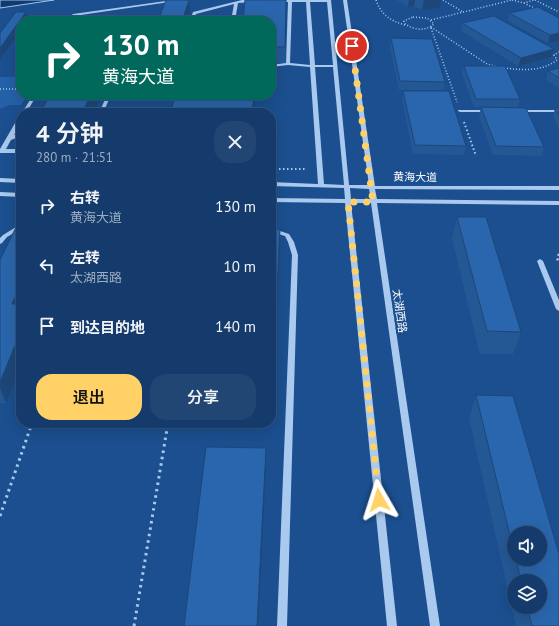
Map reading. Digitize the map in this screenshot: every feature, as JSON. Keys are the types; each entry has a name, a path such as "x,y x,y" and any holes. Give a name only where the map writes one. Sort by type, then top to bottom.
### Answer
{"street":[{"path":"72,16 182,0"},
{"name":"太湖西路","path":"345,0 435,626"},
{"path":"193,16 194,13 236,3 258,1"},
{"path":"274,1 329,1 346,186 392,626"},
{"path":"288,64 290,1"},
{"path":"308,1 321,185"},
{"path":"234,16 236,3"},
{"path":"276,66 288,64 335,66"},
{"path":"460,111 498,111"},
{"path":"513,111 559,111"},
{"path":"1,151 16,127"},
{"path":"9,139 16,136"},
{"path":"1,151 16,151"},
{"path":"0,180 16,181"},
{"name":"黄海大道","path":"276,184 372,187 559,188"},
{"path":"0,194 16,195"},
{"path":"276,200 559,204"},
{"path":"0,242 5,236 16,229"},
{"path":"276,232 287,235 295,255 282,626"},
{"path":"540,261 559,309"}],"path":[{"path":"376,0 379,11 391,20 418,29 431,27 488,64 528,70 540,69 559,62"},
{"path":"443,0 463,12"},
{"path":"406,25 404,21 409,18 422,17 431,20 512,0 524,3 538,10"},
{"path":"524,3 535,0 559,12"},
{"path":"431,20 434,24 431,27 476,156"},
{"path":"554,63 557,60 554,55 559,52"},
{"path":"0,89 16,90"},
{"path":"559,254 557,258 559,263"},
{"path":"0,516 30,428"},
{"path":"134,626 167,428"}],"shaded area":[{"path":"0,0 54,0 0,8"},
{"path":"0,77 16,77 16,100 24,100 21,105 9,105 0,109"}],"building":[{"path":"166,0 189,0 184,16 160,16"},
{"path":"245,0 286,0 285,47 276,47 276,16 243,16"},
{"path":"538,7 559,18 559,33 550,35 509,13"},
{"path":"16,12 26,12 23,16 16,16 16,26 0,48 0,33"},
{"path":"494,16 554,49 521,58 462,23"},
{"path":"391,38 432,39 445,82 400,81"},
{"path":"464,66 505,66 520,99 476,99"},
{"path":"559,68 559,78 548,71"},
{"path":"403,91 449,91 466,146 415,145"},
{"path":"47,100 88,100 84,108 43,108"},
{"path":"174,100 253,100 253,108 172,108"},
{"path":"481,107 526,108 544,147 496,146"},
{"path":"555,108 559,108 559,115"},
{"path":"457,217 486,217 521,332 487,331"},
{"path":"16,227 16,295 12,304 16,304 16,343 0,382 0,260"},
{"path":"276,229 280,229 277,291"},
{"path":"476,395 513,396 559,554 559,626 532,626 529,614 547,614 547,574 519,574 518,566 547,566 547,526 508,526"},
{"path":"206,447 266,448 257,626 184,626"}],"route":[{"path":"352,46 373,202 348,202 379,500"}]}
